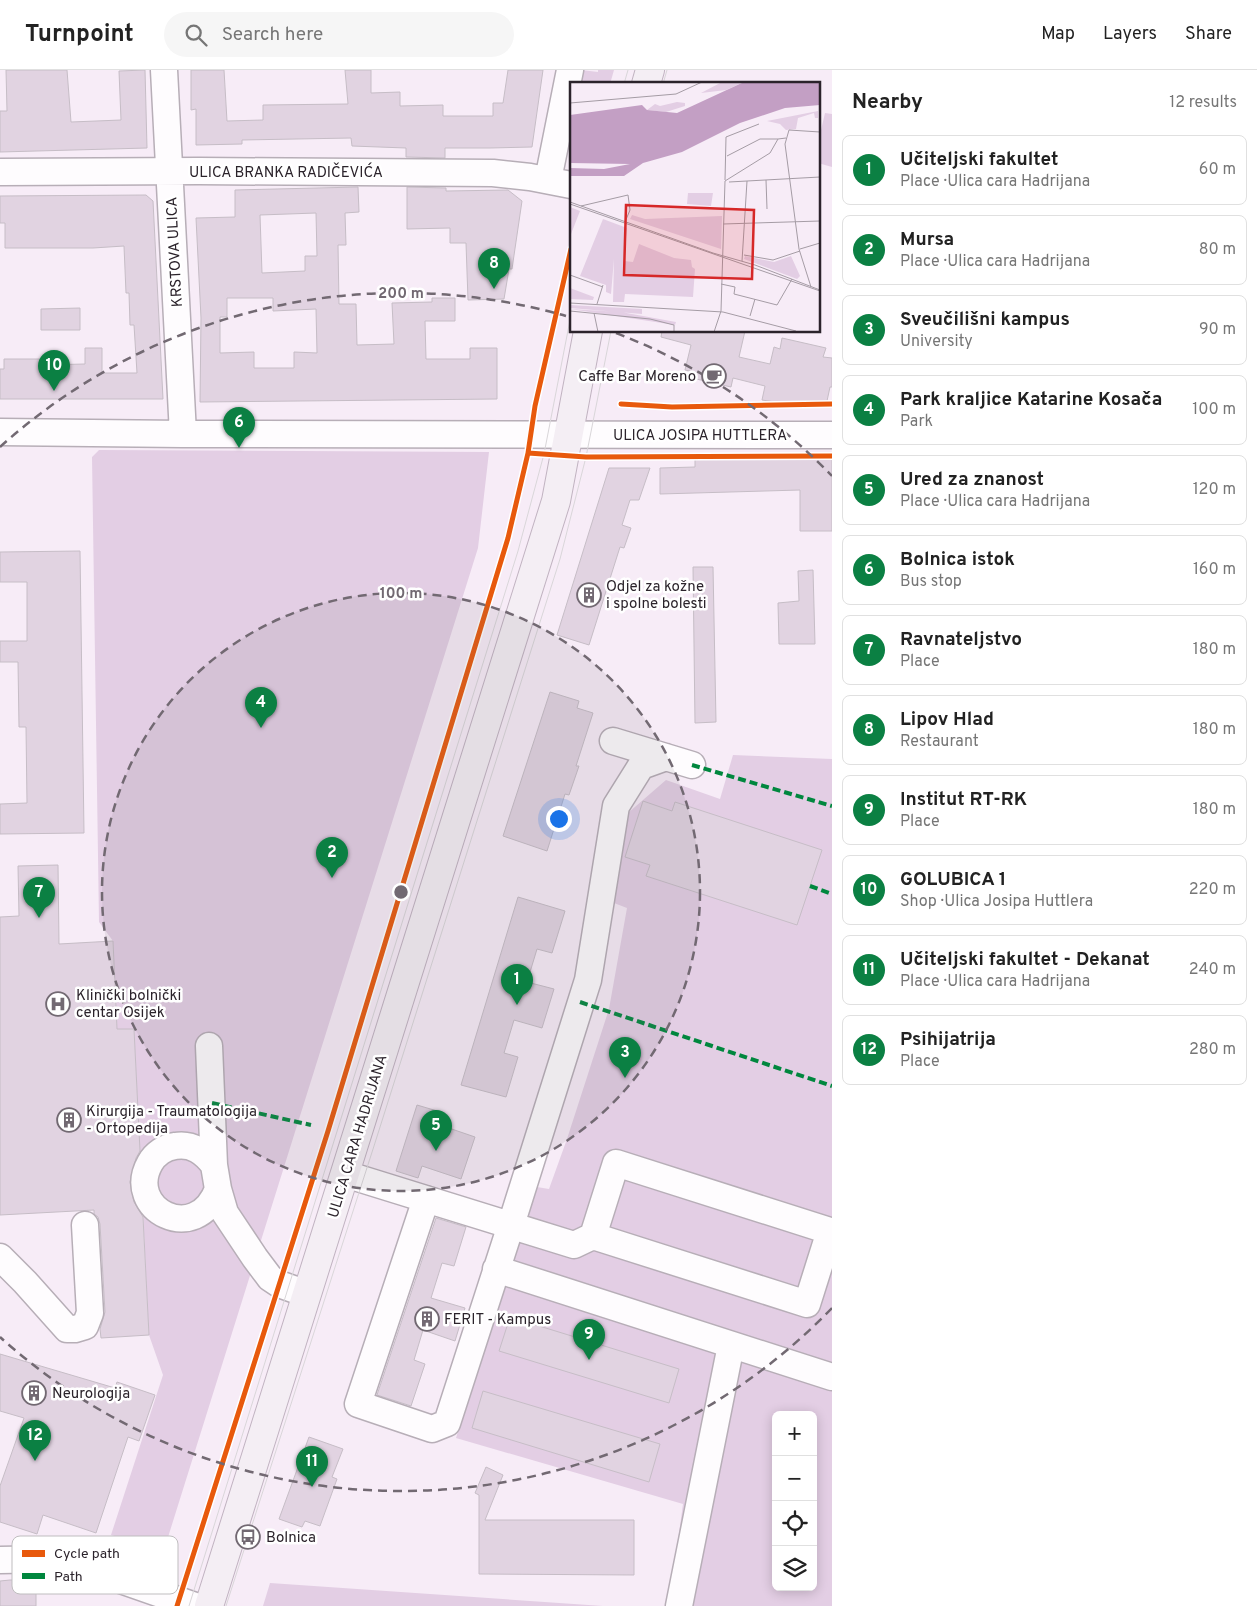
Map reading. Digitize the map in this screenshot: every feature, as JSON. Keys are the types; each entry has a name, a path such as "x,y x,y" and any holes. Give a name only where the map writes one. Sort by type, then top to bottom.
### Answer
{"main road":[{"name":"ULICA CARA HADRIJANA","path":"209,1606 556,501 588,332"}],"street":[{"name":"KRSTOVA ULICA","path":"164,70 183,434"},
{"path":"560,183 570,70"},
{"name":"ULICA BRANKA RADIČEVIĆA","path":"0,172 492,173 560,183"},
{"path":"0,432 183,434"},
{"name":"ULICA JOSIPA HUTTLERA","path":"183,434 832,436"},
{"path":"613,741 692,764"},
{"path":"426,1199 358,1404 432,1429 447,1423 588,980 616,806 641,766 666,757"},
{"path":"209,1046 216,1177 225,1213 264,1270 279,1284 307,1294"},
{"path":"345,1174 574,1245 593,1236 807,1304 830,1231 616,1163 593,1236"},
{"path":"0,1257 12,1282 67,1329 75,1330 85,1326 90,1313 85,1225"},
{"path":"496,1269 832,1377"},
{"path":"679,1606 731,1345"},
{"path":"161,1594 195,1606"}],"shaded area":[{"path":"581,70 598,72 598,70 614,70 611,82 578,82"},
{"path":"825,113 832,114 832,167 820,164 820,134"},
{"path":"99,450 489,452 478,548 168,1536 111,1535 163,1375 149,1335 134,1029 117,1029 113,941 99,922 92,457"},
{"path":"733,755 832,759 832,1606 669,1606 683,1504 456,1438 537,1187 549,1189 609,1009 627,908 614,903 628,813 666,780 720,799"},
{"path":"270,1583 603,1606 263,1606"}],"building":[{"path":"6,70 67,70 71,122 121,120 119,71 145,70 147,148 0,152 0,111 7,111"},
{"path":"191,70 224,70 227,121 263,120 263,105 348,104 345,70 371,70 371,93 400,92 400,106 443,105 443,116 493,116 493,103 503,103 508,70 543,70 532,147 445,148 445,158 406,157 406,148 352,146 351,138 242,140 242,144 196,145 196,109 191,110"},
{"path":"358,187 359,212 345,213 346,245 338,245 339,304 356,304 357,345 394,344 392,303 432,302 432,298 455,298 455,321 425,321 426,359 470,359 470,348 497,348 497,399 200,402 201,318 196,218 235,217 235,190","holes":["316,213 317,256 305,256 305,271 262,273 260,215","227,298 273,298 273,311 316,309 317,353 294,352 294,368 254,368 254,352 220,353 220,317 227,317"]},
{"path":"407,187 446,188 446,191 508,190 522,201 512,269 509,269 504,299 468,300 466,243 450,243 450,228 407,229"},
{"path":"146,195 153,201 163,399 0,399 0,369 4,369 4,359 44,359 44,365 85,364 85,348 102,348 102,373 137,373 134,325 130,325 129,293 126,293 124,246 5,248 5,223 0,223 0,196"},
{"path":"80,308 80,330 41,330 41,309"},
{"path":"662,332 745,332 739,357 770,364 774,347 780,349 782,338 826,348 823,357 832,358 832,387 830,387 827,401 775,402 762,400 765,386 733,378 731,387 692,378 694,372 685,370 691,345 661,337"},
{"path":"695,457 832,459 832,531 800,531 800,490 660,494 660,468 695,467"},
{"path":"609,468 650,468 639,500 630,500 622,525 631,528 624,548 620,547 589,645 557,635"},
{"path":"80,551 84,833 0,834 0,804 27,803 26,727 19,727 18,662 0,662 0,641 27,641 27,582 0,582 0,552"},
{"path":"693,567 713,567 716,722 695,723"},
{"path":"813,570 815,644 779,644 778,603 799,601 798,571"},
{"path":"550,692 579,701 577,708 593,713 576,766 579,766 569,795 565,794 547,851 503,836"},
{"path":"643,801 672,811 675,802 822,850 797,925 646,876 650,865 625,857"},
{"name":"Kirurgija - Traumatologija - Ortopedija","path":"58,865 59,944 113,941 117,1029 134,1029 140,1151 136,1158 130,1182 134,1202 143,1217 149,1335 101,1338 100,1329 105,1312 100,1224 98,1217 94,1214 94,1210 0,1215 0,917 19,916 18,866"},
{"path":"518,897 565,911 552,953 537,949 527,982 554,989 542,1028 514,1020 504,1053 518,1057 506,1097 461,1085"},
{"path":"417,1105 444,1113 440,1125 475,1137 461,1179 422,1166 418,1178 396,1171"},
{"name":"FERIT - Kampus","path":"436,1218 466,1227 454,1266 442,1263 431,1298 465,1308 455,1341 423,1330 414,1360 425,1364 411,1406 377,1395"},
{"path":"510,1317 679,1369 669,1403 499,1351"},
{"path":"0,1354 115,1388 117,1382 155,1395 139,1441 128,1437 96,1533 43,1515 37,1534 0,1522 0,1486 24,1418 0,1411"},
{"path":"483,1391 660,1444 649,1482 472,1428"},
{"path":"309,1437 343,1449 332,1477 337,1479 320,1526 305,1521 302,1527 279,1519"},
{"path":"486,1467 503,1475 485,1520 634,1520 634,1575 479,1574 479,1495 475,1493"},
{"path":"12,1580 12,1594 36,1594 36,1606 0,1606 0,1581"}],"tram line":[{"path":"625,82 628,70"},
{"path":"664,82 667,70"},
{"path":"189,1606 518,551 544,454 570,320"},
{"path":"226,1606 560,559 586,457 611,332"}],"marked path":[{"path":"692,765 832,806"},
{"path":"810,886 832,894"},
{"path":"580,1002 832,1086"},
{"path":"212,1103 311,1125"}],"cycle path":[{"path":"177,1606 328,1131 508,538 528,453 535,406 570,253"},
{"path":"621,404 672,407 832,404"},
{"path":"528,453 586,457 832,456"}],"place":[{"name":"Lipov Hlad","path":"494,289"},
{"name":"Caffe Bar Moreno","path":"714,376"},
{"name":"GOLUBICA 1","path":"54,391"},
{"name":"Bolnica istok","path":"239,448"},
{"name":"Odjel za kožne i spolne bolesti","path":"589,595"},
{"name":"Park kraljice Katarine Kosača","path":"261,728"},
{"name":"Mursa","path":"332,878"},
{"name":"Ravnateljstvo","path":"39,918"},
{"name":"Klinički bolnički centar Osijek","path":"58,1004"},
{"name":"Učiteljski fakultet","path":"517,1005"},
{"name":"Sveučilišni kampus","path":"625,1078"},
{"name":"Kirurgija - Traumatologija - Ortopedija","path":"69,1120"},
{"name":"Ured za znanost","path":"436,1151"},
{"name":"FERIT - Kampus","path":"427,1319"},
{"name":"Institut RT-RK","path":"589,1360"},
{"name":"Neurologija","path":"34,1393"},
{"name":"Psihijatrija","path":"35,1461"},
{"name":"Učiteljski fakultet - Dekanat","path":"312,1487"},
{"name":"Bolnica","path":"248,1537"}]}
